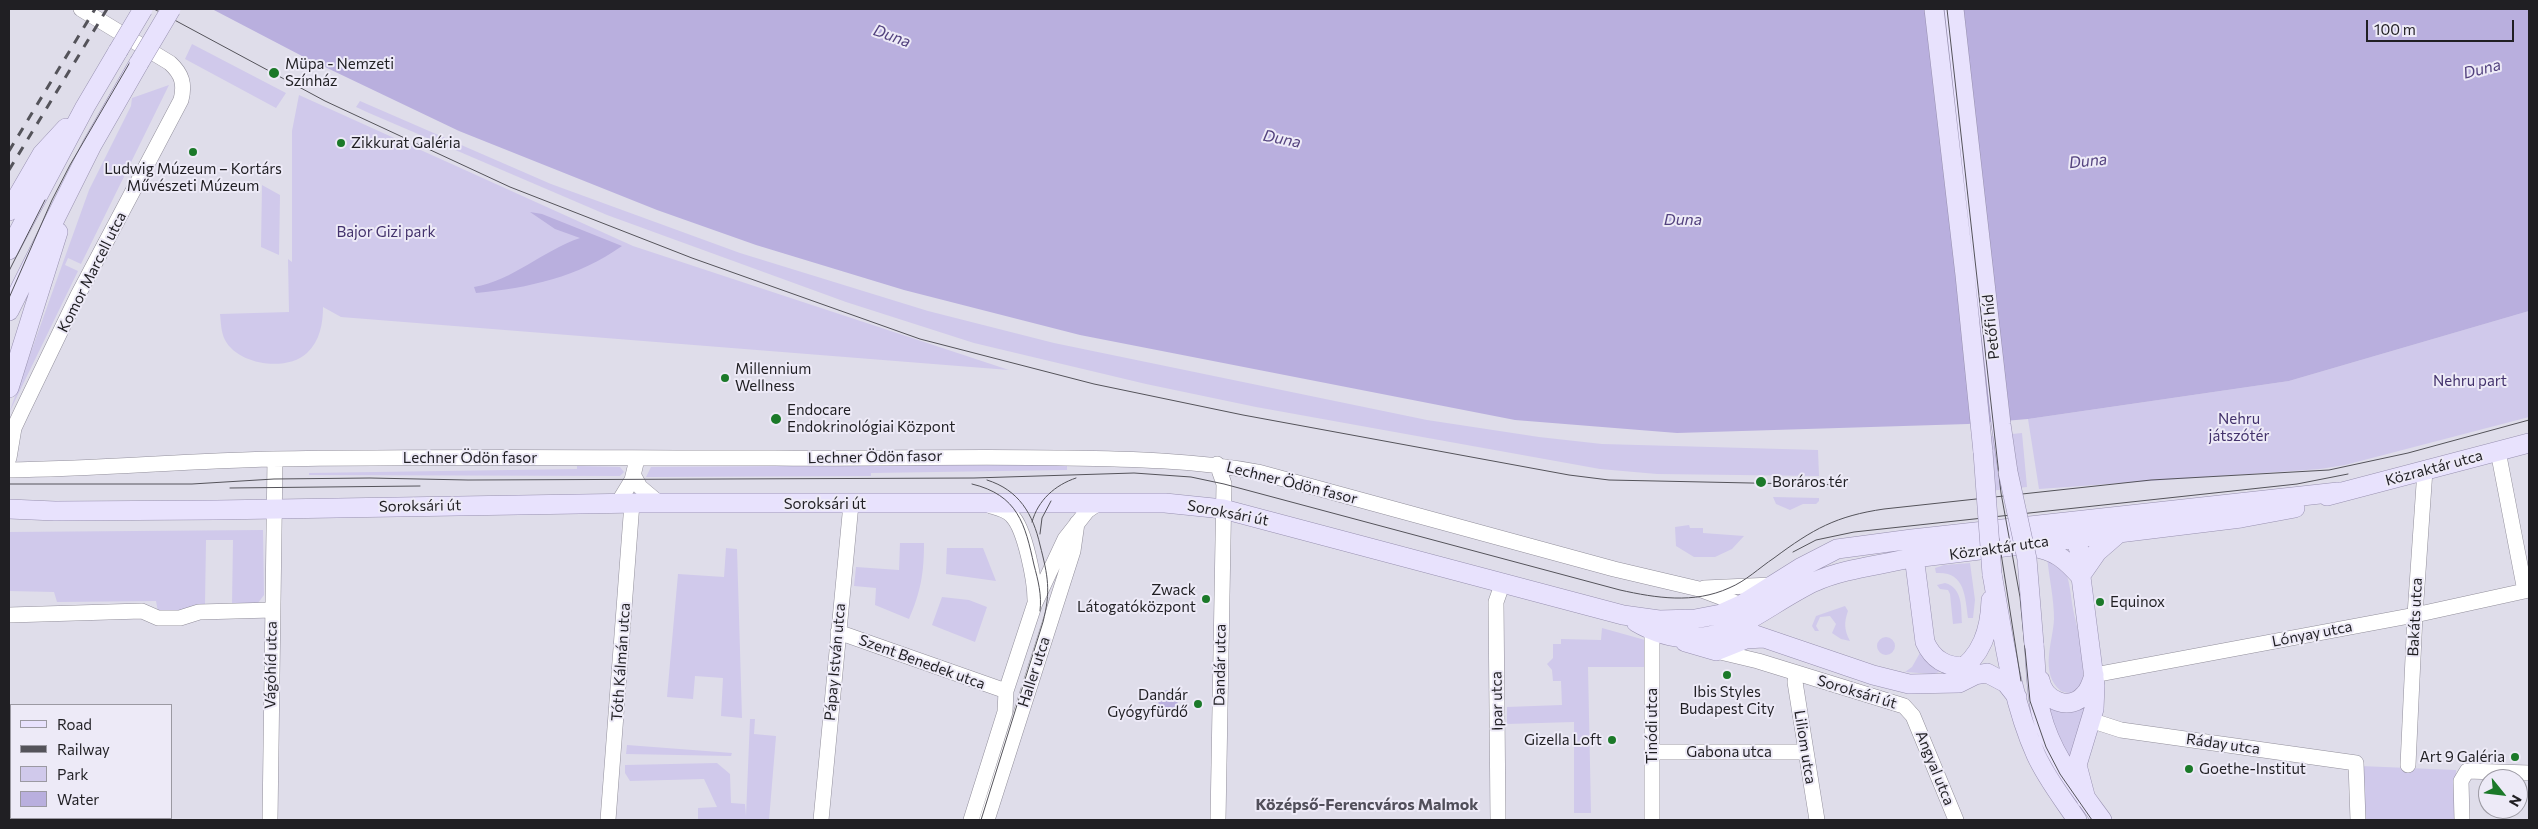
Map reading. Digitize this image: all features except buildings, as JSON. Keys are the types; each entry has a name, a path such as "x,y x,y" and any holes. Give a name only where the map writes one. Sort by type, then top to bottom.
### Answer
{"main road":[{"path":"9,250 85,107 143,9"},
{"path":"9,311 92,145 171,9"},
{"name":"Petőfi híd","path":"1934,9 1965,275 1992,574"},
{"name":"Petőfi híd","path":"1954,9 2001,424 2008,472 2027,559 2034,644"},
{"path":"9,210 42,154 85,107"},
{"path":"9,388 43,275 74,187 92,145"},
{"name":"Közraktár utca","path":"1672,636 1693,638 1714,635 1736,628 1815,582 1855,569 1914,558 2241,518 2287,509 2338,492 2529,442"},
{"name":"Közraktár utca","path":"1695,619 1721,614 1741,605 1824,554 1837,549 1912,538 2338,492"},
{"name":"Soroksári út","path":"10,507 55,511 625,503 1165,503 1223,509 1623,615 1659,620 1695,619"},
{"path":"2074,538 2089,518"},
{"path":"2053,523 2074,538 2081,554 2081,576 2094,675 2095,699 2077,765 2086,799"},
{"path":"2081,576 2097,552 2120,532"},
{"path":"1912,538 1925,642 1929,651 1943,663 1952,667 1965,667"},
{"path":"2021,546 2047,549 2056,553 2081,576"},
{"path":"1919,597 1928,572 1940,556"},
{"path":"1932,684 1949,677 1965,667 1984,642 1990,617 1992,574"},
{"path":"1992,574 2017,697 2026,728 2051,782 2077,820"},
{"name":"Soroksári út","path":"1623,615 1652,632 1672,636"},
{"path":"1695,619 1736,628 1830,661 1908,684 1959,683 1974,675 1987,673 2006,683 2017,697"},
{"path":"1672,636 1690,644 1716,651 1746,639 1767,638"},
{"path":"2034,644 2042,687 2044,692 2057,702 2069,703 2082,698 2087,692 2094,675"},
{"path":"2034,644 2041,713 2050,740 2064,768 2102,820"}],"street":[{"name":"Komor Marcell utca","path":"10,453 11,427 181,100 184,90 182,79 170,63 81,9"},
{"path":"2498,451 2527,590"},
{"path":"10,453 23,464 35,470"},
{"name":"Lechner Ödön fasor","path":"9,470 275,459 525,457 637,459 992,456 1132,458 1217,464 1258,472 1614,569 1699,589 1766,612"},
{"path":"273,509 275,459"},
{"path":"625,503 634,476 637,459"},
{"name":"Dandár utca","path":"1217,464 1224,484 1218,820"},
{"name":"Bakáts utca","path":"2408,765 2415,615 2425,470"},
{"path":"634,476 640,487 659,503"},
{"name":"Haller utca","path":"977,502 1007,512 1016,521 1034,584 1035,602"},
{"name":"Haller utca","path":"987,820 1073,551 1077,523 1073,502"},
{"name":"Haller utca","path":"971,820 1005,712 1006,691 1035,602 1057,553 1077,523 1100,502"},
{"name":"Tóth Kálmán utca","path":"608,820 625,503"},
{"name":"Pápay István utca","path":"821,820 851,504"},
{"name":"Vágóhíd utca","path":"270,820 273,509"},
{"name":"Ipar utca","path":"1498,820 1496,602 1503,582"},
{"name":"Lechner Ödön fasor","path":"1699,589 1772,585"},
{"name":"Lónyay utca","path":"2094,675 2415,615 2527,590"},
{"path":"9,615 142,611 158,618 173,618 199,612 272,610"},
{"name":"Szent Benedek utca","path":"838,632 1006,691"},
{"name":"Tinódi utca","path":"1652,632 1652,820"},
{"name":"Soroksári út","path":"1716,651 1904,706 1913,716"},
{"name":"Soroksári út","path":"1796,674 1830,661"},
{"name":"Liliom utca","path":"1796,674 1795,682 1817,820"},
{"name":"Angyal utca","path":"1913,716 1956,820"},
{"name":"Ráday utca","path":"2090,720 2121,730 2356,763 2358,820"},
{"name":"Gabona utca","path":"1652,752 1806,752"},
{"path":"2462,820 2461,781 2464,773 2470,770 2529,773"}],"green space":[{"path":"192,44 286,93 276,108 185,59"},
{"path":"169,85 81,264 68,258 65,265 78,271 9,413 89,190 131,106 132,98"},
{"name":"Bajor Gizi park","path":"299,95 633,246 1009,370 341,317 323,307 320,332 315,343 307,353 298,359 276,364 251,360 231,349 222,331 220,314 289,312 288,259 292,262 292,131"},
{"path":"360,101 551,184 740,253 928,311 1054,343 1427,420 1539,437 1602,444 1818,450 1819,476 1657,474 1600,469 1256,407 1146,384 974,343 846,302 607,215 356,107"},
{"path":"262,185 280,195 279,255 261,247"},
{"name":"Nehru part","path":"2529,311 2529,417 2345,465 2320,469 2039,489 2028,419 2289,381"},
{"path":"2022,433 2027,487 1979,492 1974,438"},
{"path":"1067,464 1067,470 871,473 871,476 646,477 651,467"},
{"path":"577,466 620,467 624,472 620,476 309,475 309,473 577,469"},
{"path":"1773,497 1819,498 1819,501 1816,504 1803,504 1790,510 1776,504"},
{"path":"1689,525 1690,528 1703,528 1703,533 1744,536 1732,549 1715,557 1694,557 1676,546 1675,527"},
{"path":"263,530 264,595 258,603 232,605 233,540 206,540 205,604 181,612 158,612 156,601 57,602 54,592 9,591 9,532"},
{"path":"900,543 924,543 921,582 909,619 875,605 876,588 854,586 856,567 899,570"},
{"path":"726,548 737,549 742,718 721,716 723,678 695,676 693,699 667,697 678,574 724,577"},
{"path":"947,548 983,548 996,581 946,574"},
{"path":"2047,557 2064,569 2067,575 2081,646 2083,676 2080,687 2073,693 2061,691 2054,684 2050,675 2049,657 2054,611"},
{"path":"1970,563 1975,600 1973,618 1968,618 1962,586 1953,576 1946,573 1936,573 1935,568 1944,565"},
{"path":"1945,583 1955,589 1958,594 1962,623 1953,624 1950,594 1948,590 1940,589 1937,585"},
{"path":"942,597 969,600 987,607 975,642 932,625"},
{"path":"1845,606 1848,611 1845,622 1846,630 1850,641 1841,639 1832,633 1836,624 1830,616 1820,617 1816,626 1819,631 1815,631 1812,626 1816,616"},
{"path":"1602,628 1645,640 1645,667 1588,667 1591,813 1574,813 1574,722 1507,724 1507,707 1562,705 1561,681 1553,681 1552,670 1547,664 1553,658 1553,644 1561,644 1561,639 1601,640"},
{"path":"1882,637 1890,637 1895,642 1893,653 1882,655 1877,650 1877,642"},
{"path":"1921,651 1947,670 1933,674 1905,672 1912,667"},
{"path":"2093,698 2071,767 2044,710 2050,704"},
{"path":"750,719 755,719 754,734 776,736 769,820 698,820 698,808 717,807 704,779 630,781 625,773 625,765 717,763 730,774 731,803 745,804 746,816"},
{"path":"627,745 732,753 731,756 626,754"},
{"path":"2360,766 2456,770 2457,820 2363,820"}],"water":[{"name":"Duna","path":"212,9 2529,9 2529,311 2289,381 2028,419 1968,424 1677,433 1515,420 1080,335 904,290 756,245 657,210 459,131 302,56"},
{"path":"530,212 542,214 622,246 588,266 552,279 515,288 476,293 474,287 515,272 553,250 580,238 555,229"},
{"path":"1168,690 1175,693 1178,700 1175,707 1168,710 1161,707 1158,700 1161,693"}],"tram line":[{"path":"154,9 325,101 510,187 692,258 920,339 1094,384 1243,415 1569,475 1609,480 1845,485"},
{"path":"9,298 52,200 70,165 161,9"},
{"path":"1947,9 2001,493 2020,597 2030,701 2046,747 2060,774 2092,820"},
{"path":"9,271 45,200"},
{"path":"9,484 192,484 274,479 370,478 468,480 974,478 1134,473 1191,477 1224,484 1620,590 1661,597 1689,598 1716,593 1735,585 1813,532 1838,520 1867,512 2151,480 2329,470 2408,453 2529,420"},
{"path":"1793,552 1816,540 1854,532 2297,484 2348,474"},
{"path":"1032,522 1038,507 1048,494 1076,478"},
{"path":"981,820 1043,622 1048,592 1043,556 1029,513 1008,490 987,480"},
{"path":"972,484 988,489 1000,496 1017,513 1023,524 1037,576 1040,593 1040,611"},
{"path":"230,488 420,486"},
{"path":"1994,491 1995,515 2021,681"},
{"path":"1040,534 1042,518 1051,501"}],"railway":[{"path":"9,151 95,9"},
{"path":"9,170 107,9"}],"place":[{"name":"Müpa - Nemzeti Színház","path":"274,73"},
{"name":"Zikkurat Galéria","path":"341,143"},
{"name":"Ludwig Múzeum – Kortárs Művészeti Múzeum","path":"193,152"},
{"name":"Millennium Wellness","path":"725,378"},
{"name":"Endocare Endokrinológiai Központ","path":"776,419"},
{"name":"Boráros tér","path":"1761,482"},
{"name":"Zwack Látogatóközpont","path":"1206,599"},
{"name":"Equinox","path":"2100,602"},
{"name":"Ibis Styles Budapest City","path":"1727,675"},
{"name":"Dandár Gyógyfürdő","path":"1198,704"},
{"name":"Gizella Loft","path":"1612,740"},
{"name":"Art 9 Galéria","path":"2515,757"},
{"name":"Goethe-Institut","path":"2189,769"}],"district":[{"name":"Középső-Ferencváros Malmok","path":"1367,805"}],"park label":[{"name":"Nehru játszótér","path":"2239,428"}]}
